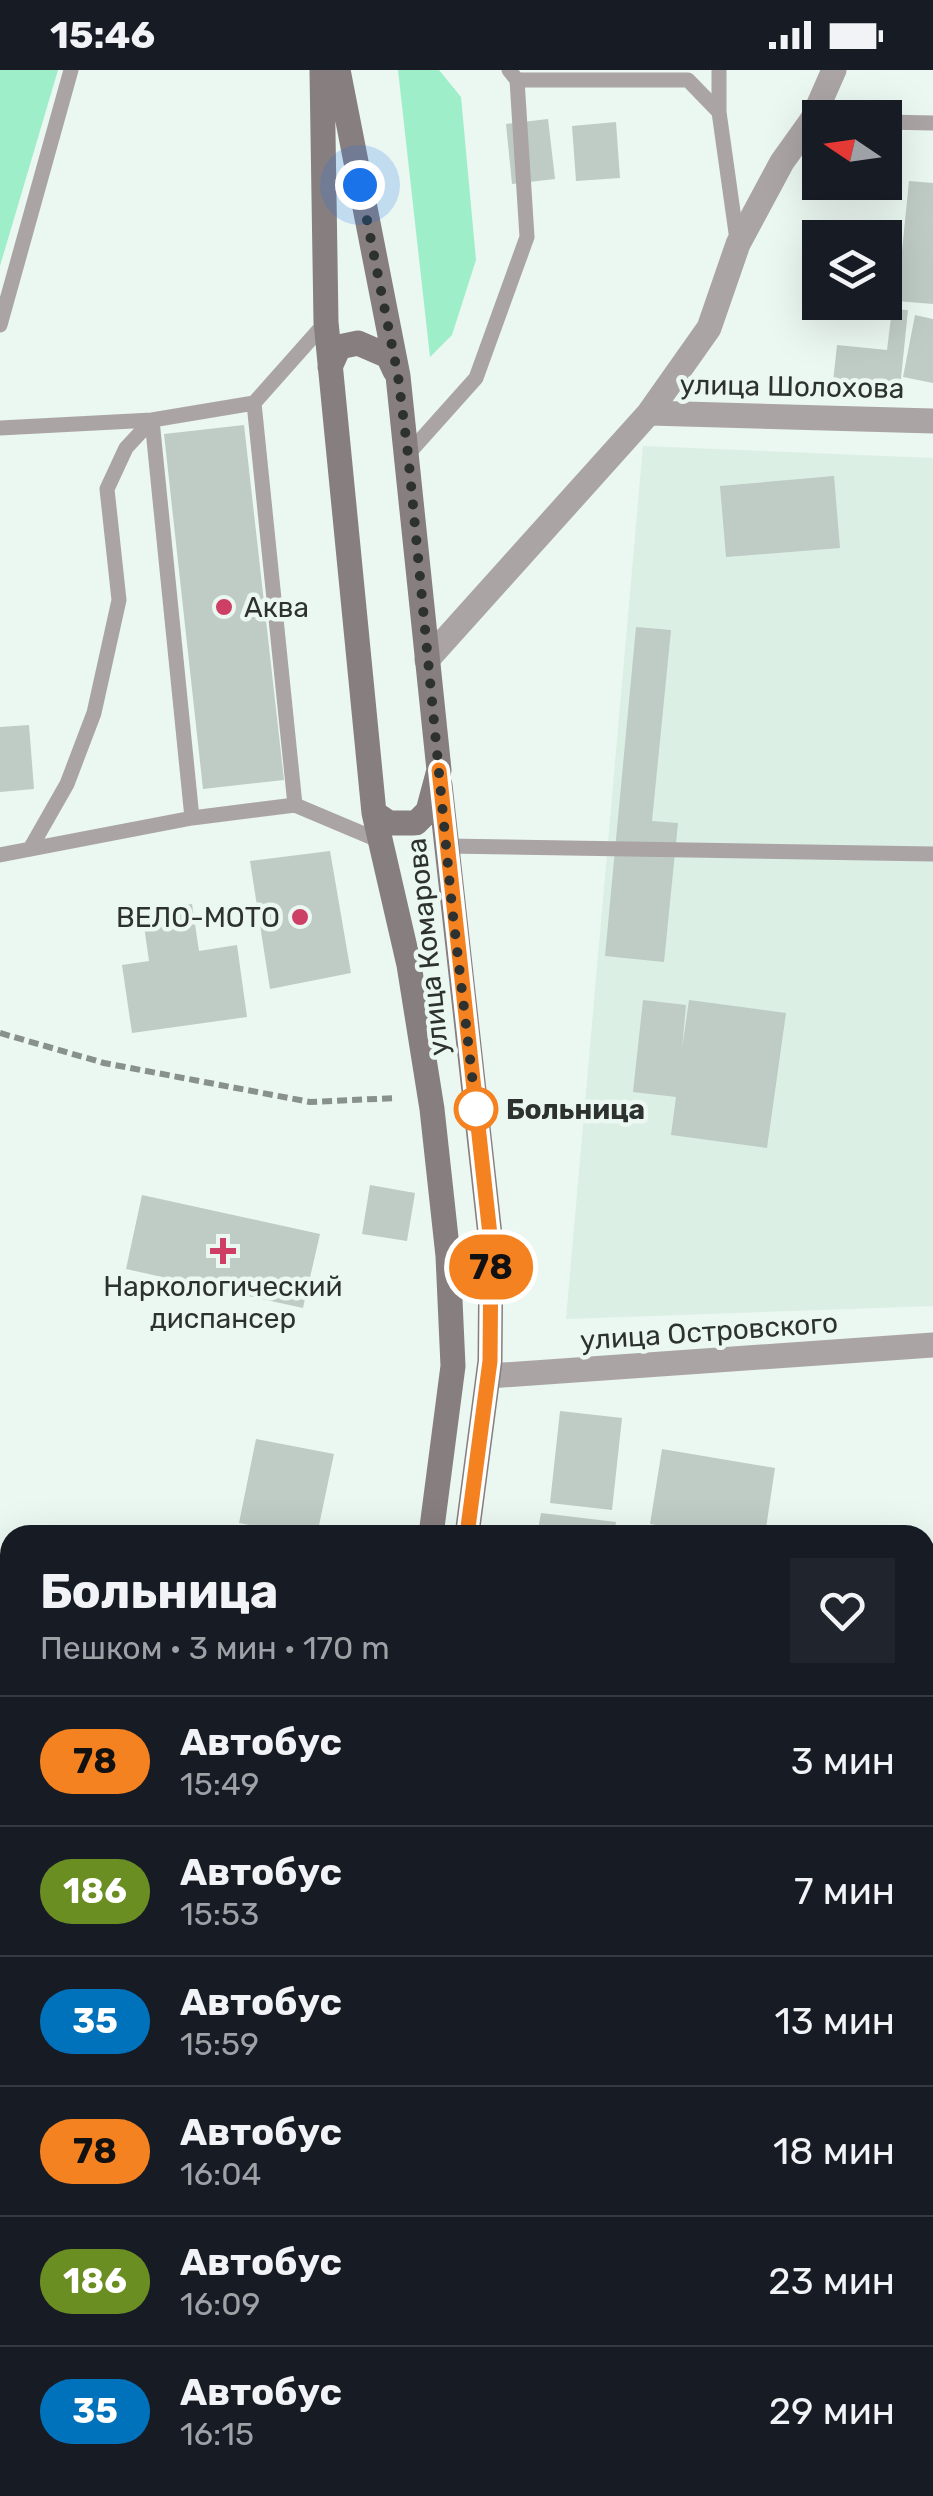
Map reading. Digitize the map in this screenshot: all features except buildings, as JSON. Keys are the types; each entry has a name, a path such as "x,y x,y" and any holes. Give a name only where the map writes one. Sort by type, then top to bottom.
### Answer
{"street":[{"path":"322,70 326,322 374,814 409,965 432,1109 448,1256 453,1366 431,1525"},
{"name":"улица Комарова","path":"338,70 398,376 491,1244 488,1376 468,1525"},
{"path":"823,100 834,70"},
{"path":"428,660 648,413 709,328 738,244 782,162 802,137"},
{"path":"330,367 338,347 358,343 388,356 398,376"},
{"name":"улица Шолохова","path":"648,413 933,421"},
{"path":"374,814 388,822 416,824 428,811 439,770"},
{"name":"улица Островского","path":"488,1376 933,1345"}],"lane":[{"path":"0,325 71,70"},
{"path":"719,70 719,112 738,244"},
{"path":"408,454 476,378 528,237 513,75 688,80 719,112"},
{"path":"902,122 933,123"},
{"path":"0,428 152,420 254,403 326,322"},
{"path":"254,403 295,805"},
{"path":"152,420 192,818"},
{"path":"30,849 67,784 94,712 119,600 108,488 126,448 152,420"},
{"path":"0,854 192,818 295,805 378,840"},
{"path":"446,846 933,854"}],"path":[{"path":"0,1033 104,1063 310,1102 396,1098"}],"shaded area":[{"path":"643,446 933,458 933,1306 566,1319"}],"green space":[{"path":"0,70 58,70 0,266"},
{"path":"398,70 439,70 461,97 476,260 452,335 430,357"}],"bus line":[{"name":"78","path":"439,770 491,1244 490,1361 468,1525"}],"place":[{"name":"Аква","path":"224,607"},
{"name":"ВЕЛО-МОТО","path":"300,917"},
{"name":"Больница","path":"476,1109"},
{"name":"Наркологический диспансер","path":"223,1251"}],"route":[{"path":"360,185 398,376 408,454 452,907 476,1109"}]}
